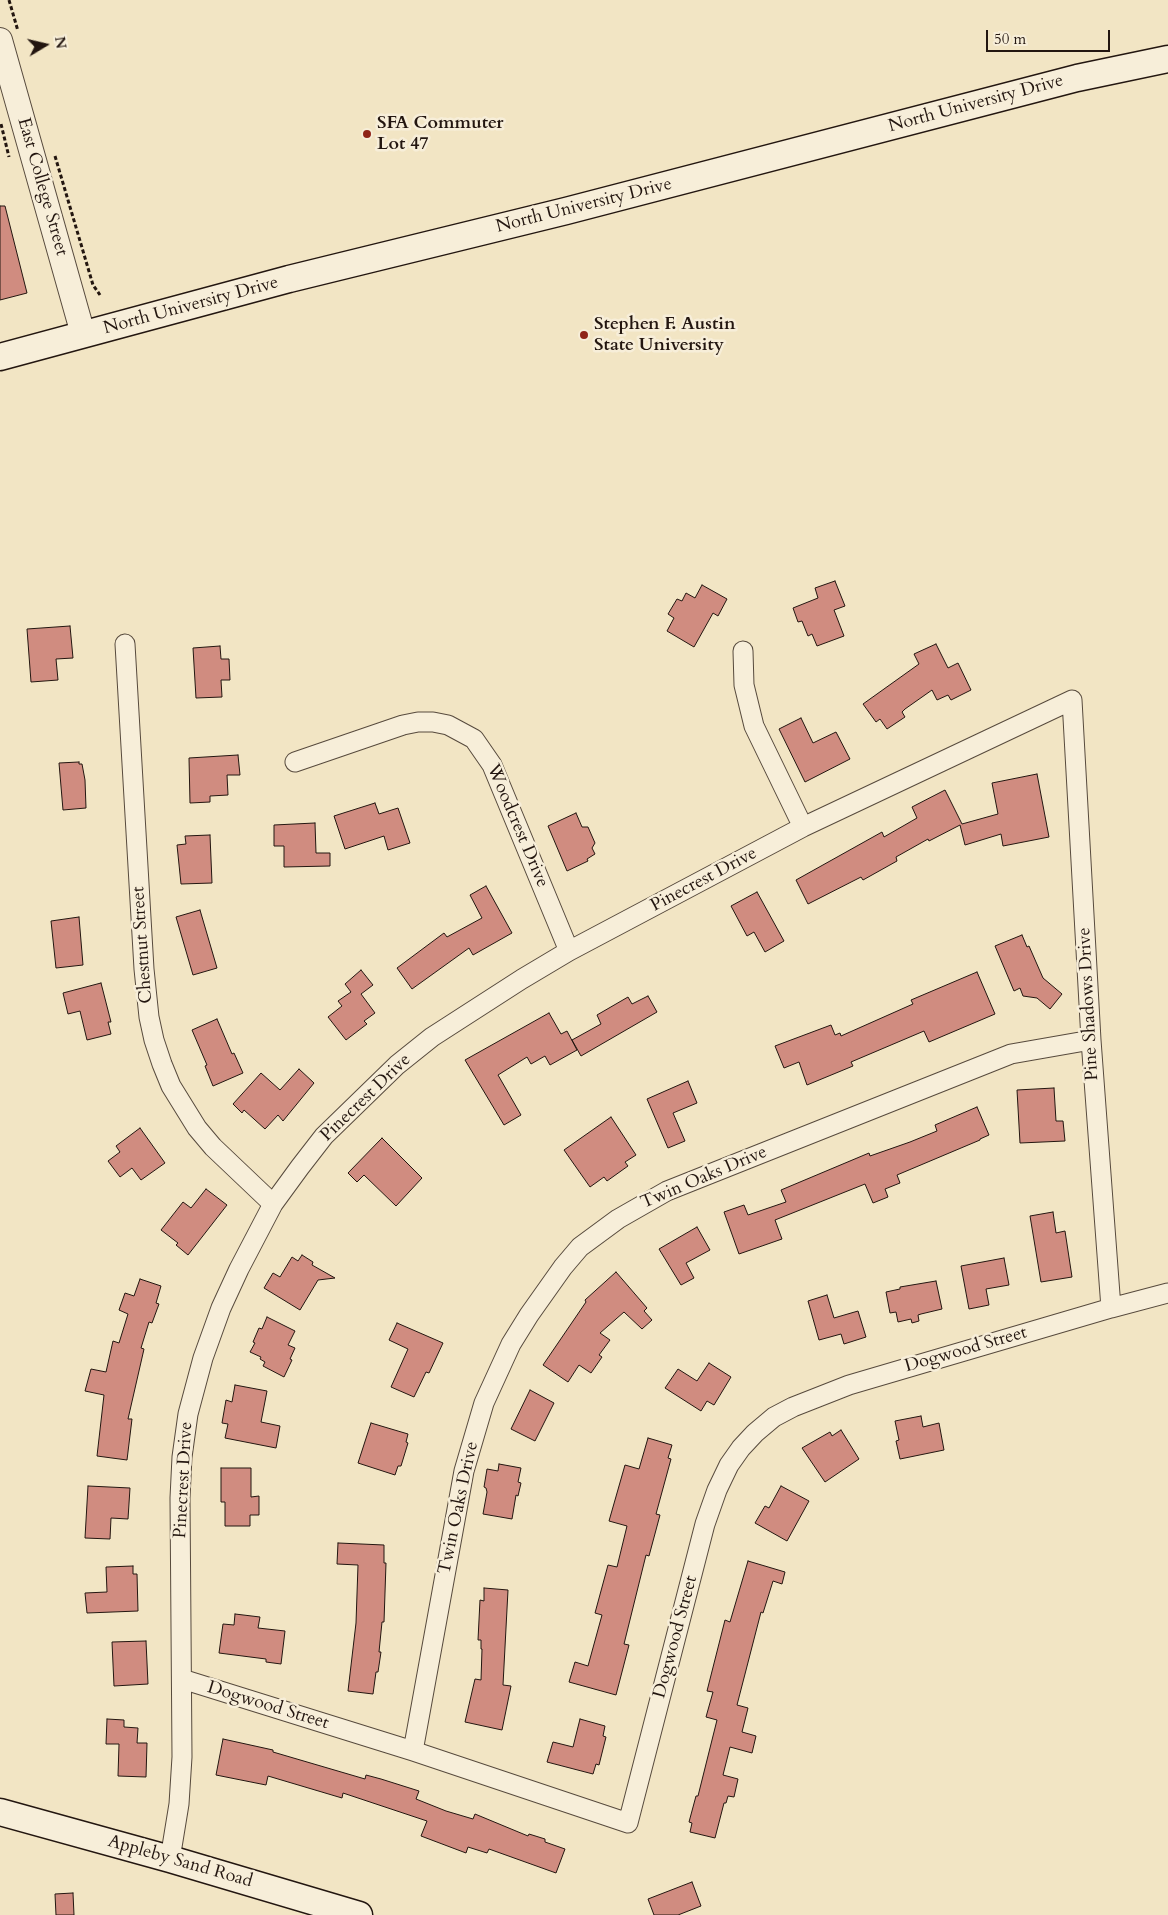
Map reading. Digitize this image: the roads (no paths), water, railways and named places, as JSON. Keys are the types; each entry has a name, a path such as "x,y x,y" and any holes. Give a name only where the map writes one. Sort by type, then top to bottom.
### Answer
{"main road":[{"name":"North University Drive","path":"0,357 289,280 566,211 1068,80 1168,59"},
{"name":"Appleby Sand Road","path":"0,1812 170,1858 359,1915"}],"street":[{"name":"East College Street","path":"0,40 83,334"},
{"name":"Chestnut Street","path":"125,644 144,970 149,1017 154,1040 171,1086 197,1128 213,1147 273,1204"},
{"path":"743,651 744,686 754,726 803,827"},
{"name":"Pinecrest Drive","path":"170,1858 179,1804 182,1757 180,1498 182,1457 188,1414 203,1358 239,1269 273,1204 324,1136 397,1065 432,1037 473,1009 569,951 803,827 1072,700"},
{"name":"Pine Shadows Drive","path":"1072,700 1091,1040 1111,1308"},
{"name":"Woodcrest Drive","path":"295,762 403,725 418,722 434,722 448,725 474,739 492,764 569,951"},
{"name":"Twin Oaks Drive","path":"413,1751 464,1471 484,1403 511,1344 563,1267 580,1247 618,1219 667,1191 1011,1054 1091,1040"},
{"name":"Dogwood Street","path":"182,1679 413,1751 628,1823 705,1524 717,1490 730,1465 741,1448 755,1433 774,1417 818,1396 849,1385 1168,1292"}],"place":[{"name":"SFA Commuter Lot 47","path":"367,134"},
{"name":"Stephen F. Austin State University","path":"584,335"}]}
